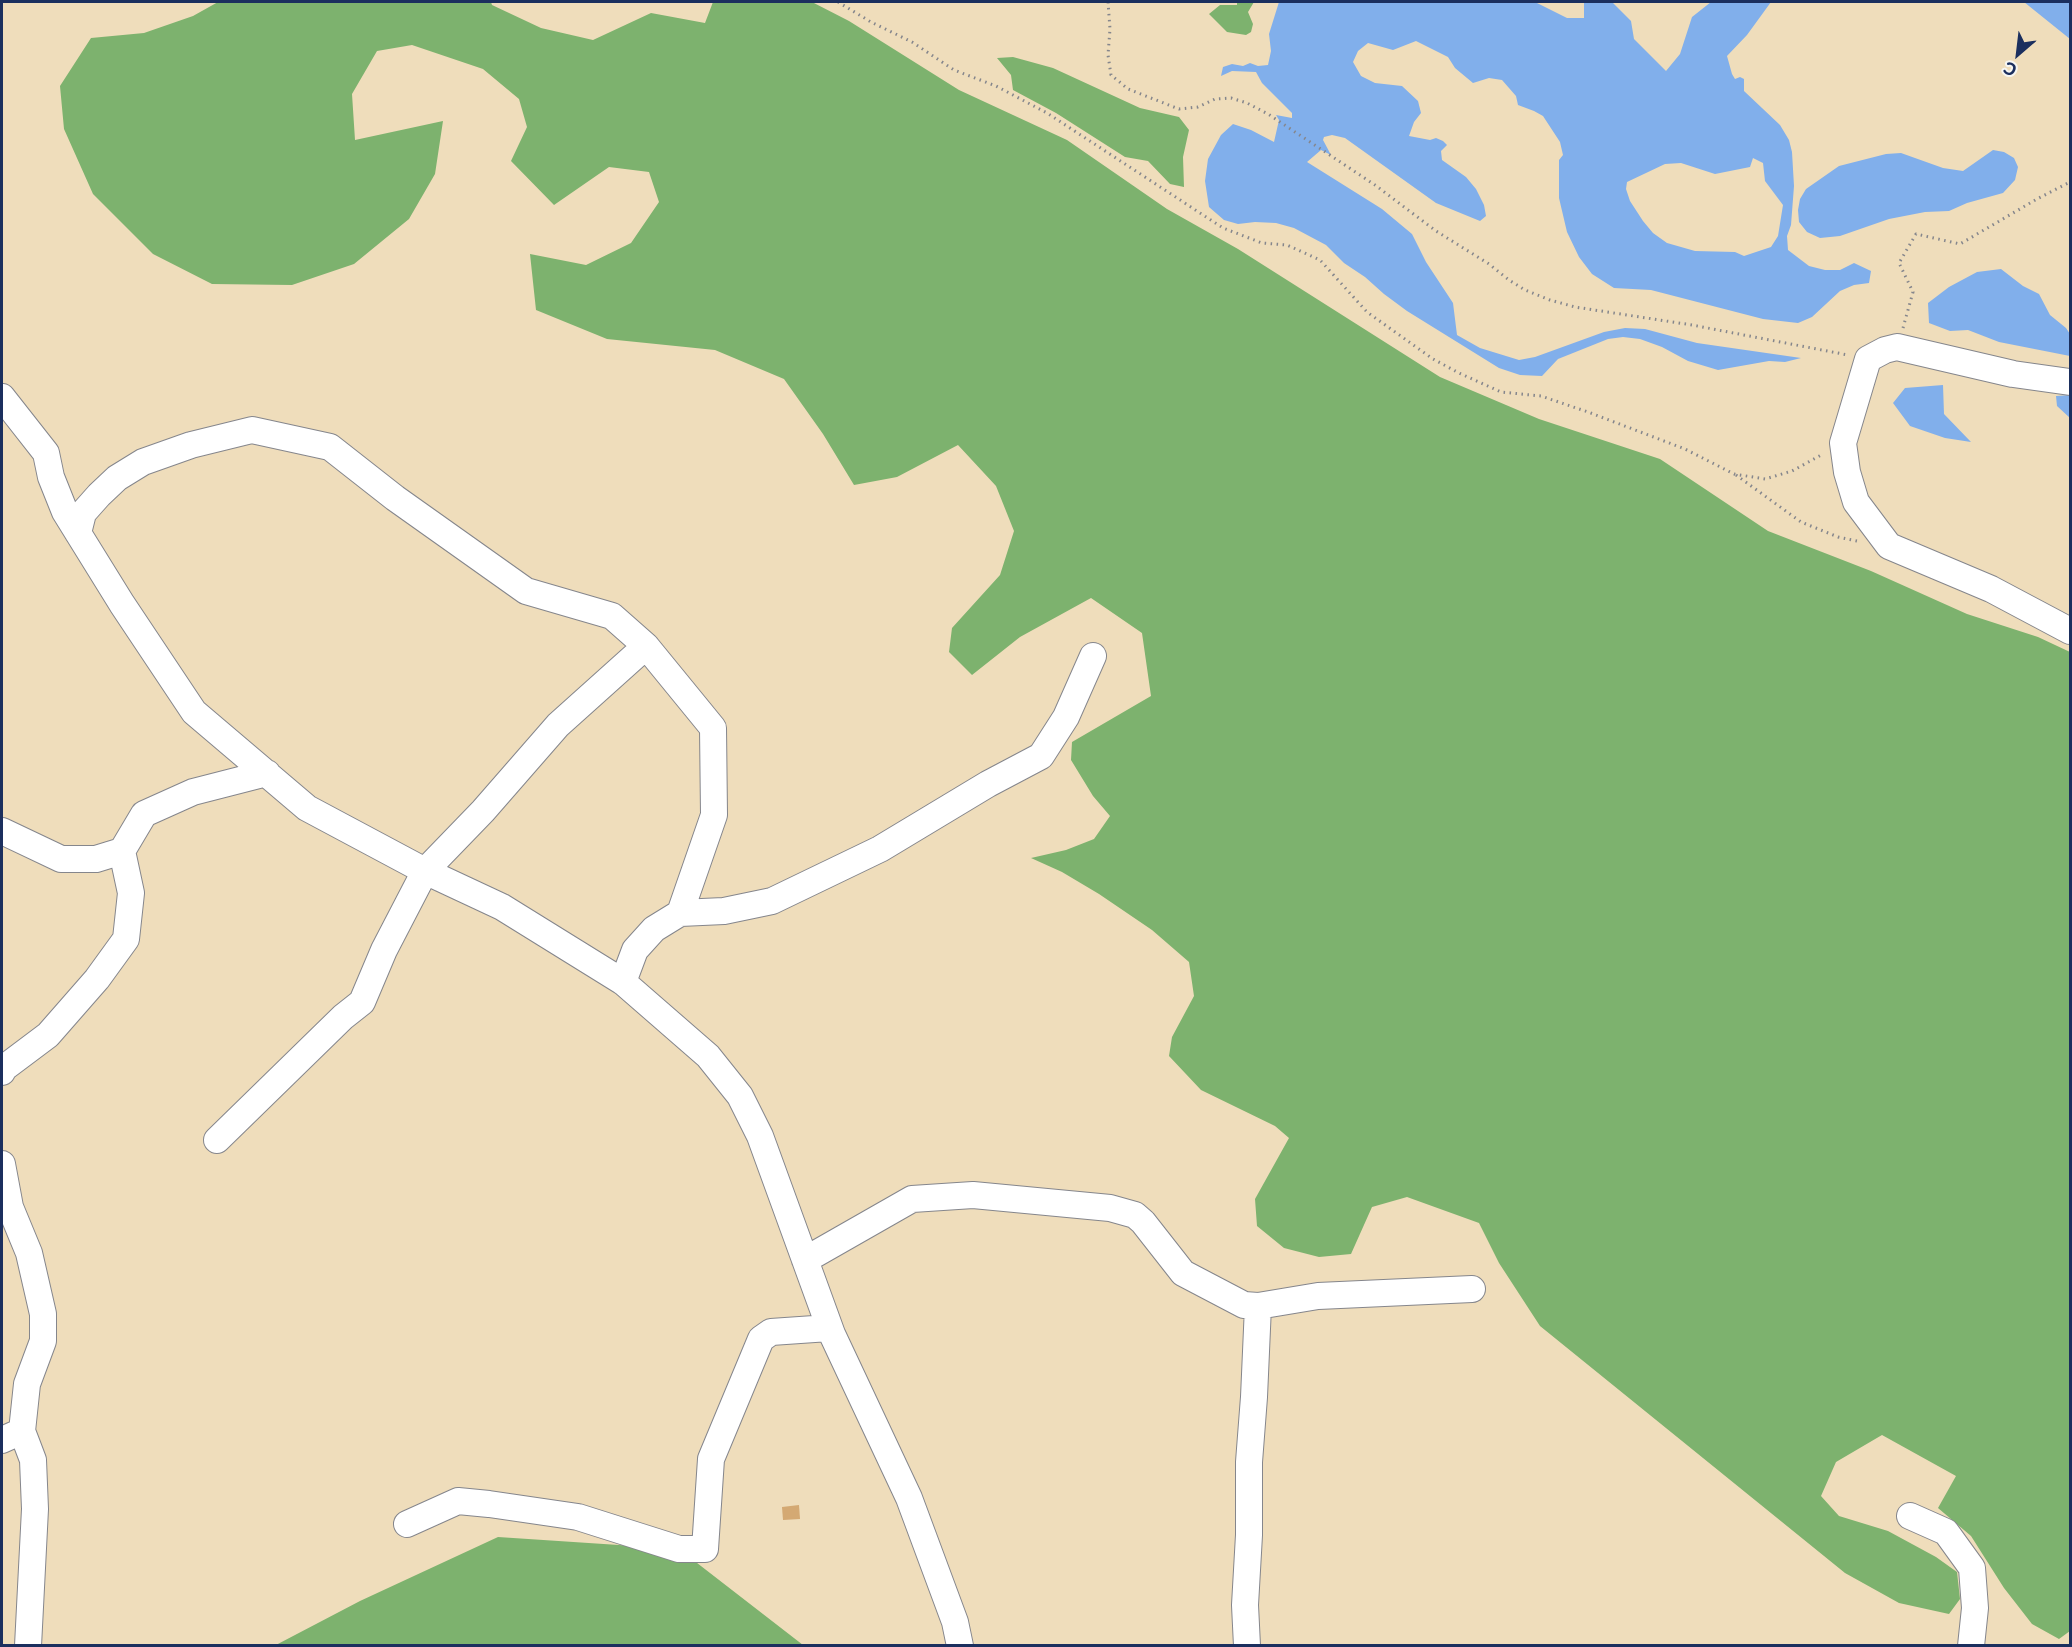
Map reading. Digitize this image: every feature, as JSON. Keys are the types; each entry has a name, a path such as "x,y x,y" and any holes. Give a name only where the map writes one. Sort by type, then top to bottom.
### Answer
{"lane":[{"path":"2070,382 2013,374 1897,347 1879,351 1868,359 1843,443 1847,472 1856,502 1889,546 1991,589 2070,631"},
{"path":"2,397 45,453 51,477 65,512 194,712 307,808 425,871 502,907 623,982 708,1056 740,1095 760,1136 829,1328 909,1498 955,1622 960,1646"},
{"path":"78,533 83,513 99,495 117,478 143,462 191,445 252,430 330,447 395,498 526,591 612,616 646,646 713,728 714,815 680,913"},
{"path":"217,1140 343,1017 362,1002 384,950 425,871 483,811 558,725 646,646"},
{"path":"623,982 635,950 654,929 680,913 724,911 771,901 880,849 988,784 1041,756 1066,717 1093,656"},
{"path":"2,831 61,859 96,859 122,851 144,814 193,792 267,774"},
{"path":"2,1072 4,1068 48,1035 97,979 126,939 131,893 122,851"},
{"path":"2,1164 10,1207 29,1253 43,1314 43,1341 12,1435 33,1460 35,1509 28,1646"},
{"path":"805,1260 912,1199 973,1195 1110,1208 1135,1215 1183,1273 1244,1305 1258,1306 1318,1296 1472,1289"},
{"path":"1247,1646 1245,1605 1249,1535 1249,1462 1258,1306"},
{"path":"407,1524 458,1501 578,1517 679,1549 705,1549 711,1459 761,1339 771,1332 829,1328"},
{"path":"1910,1516 1946,1532 1972,1568 1975,1608 1971,1646"}],"path":[{"path":"838,2 871,22 912,42 954,70 996,86 1047,114 1223,228 1262,243 1287,245 1320,260 1367,312 1433,359 1459,373 1501,392 1541,396 1685,449 1734,474 1801,522 1838,537 1889,546"},
{"path":"1108,2 1110,29 1108,55 1111,75 1128,89 1179,109 1198,107 1215,99 1232,98 1247,103 1268,114 1375,185 1436,231 1490,264 1525,290 1575,307 1692,325 1868,359"},
{"path":"1897,347 1913,292 1899,263 1916,234 1960,244 2070,182"},
{"path":"1734,474 1765,479 1792,471 1843,443"}],"green space":[{"path":"218,2 491,2 492,5 541,28 593,40 651,13 705,23 713,2 812,2 849,21 959,90 1067,140 1167,209 1238,249 1440,377 1539,419 1660,459 1768,531 1871,571 1967,614 2038,637 2070,652 2070,1631 2059,1639 2032,1624 2004,1588 1971,1536 1938,1508 1956,1476 1882,1435 1836,1462 1821,1496 1839,1516 1888,1531 1936,1557 1957,1572 1960,1599 1949,1614 1899,1603 1845,1573 1540,1326 1499,1263 1479,1223 1407,1197 1372,1207 1351,1254 1319,1257 1284,1248 1257,1226 1255,1199 1289,1138 1275,1126 1201,1090 1169,1056 1172,1037 1194,996 1189,962 1152,930 1099,894 1062,872 1031,858 1066,850 1094,839 1110,816 1093,796 1071,760 1072,742 1151,696 1142,633 1091,598 1020,637 972,675 949,652 952,628 1000,575 1014,531 996,486 958,445 897,477 854,485 823,434 784,379 715,350 607,339 536,310 530,254 586,265 631,243 659,202 649,172 609,167 554,205 511,161 527,127 519,99 483,69 412,45 377,51 352,94 355,140 443,121 435,174 409,219 354,264 292,285 212,284 153,254 93,194 64,129 60,86 91,38 144,33 193,16"},
{"path":"1237,2 1254,2 1248,12 1253,24 1251,32 1246,35 1227,32 1209,14 1220,5 1237,5"},
{"path":"1013,57 1053,68 1140,108 1179,117 1189,130 1183,157 1184,187 1170,184 1148,161 1125,157 1056,113 1013,90 1011,75 997,58"},
{"path":"498,1537 679,1549 803,1645 274,1646 360,1601"}],"water":[{"path":"1279,2 1535,2 1567,18 1584,18 1584,2 1612,2 1631,21 1634,39 1666,71 1680,54 1692,17 1711,2 1771,2 1747,35 1727,56 1735,79 1740,77 1744,79 1744,91 1780,125 1789,140 1794,186 1791,225 1787,236 1788,250 1809,266 1825,270 1840,270 1854,263 1871,271 1869,283 1854,285 1840,291 1812,317 1798,323 1763,319 1651,290 1614,288 1592,274 1579,257 1567,232 1559,198 1559,160 1563,155 1560,142 1543,116 1518,105 1516,96 1502,80 1489,78 1473,83 1455,68 1448,57 1416,41 1393,50 1368,43 1358,51 1353,62 1361,76 1375,83 1402,86 1418,101 1421,113 1414,122 1409,136 1430,140 1436,138 1447,145 1441,151 1442,160 1466,177 1476,189 1484,205 1486,216 1480,221 1436,203 1345,138 1332,135 1324,137 1323,140 1331,155 1321,150 1307,162 1382,209 1412,234 1426,262 1453,303 1457,335 1480,348 1519,360 1535,357 1604,332 1625,328 1645,329 1697,343 1801,358 1718,370 1688,361 1662,347 1640,339 1623,337 1608,339 1558,359 1542,376 1520,375 1499,368 1407,311 1344,263 1326,245 1294,228 1276,223 1238,224 1224,220 1209,207 1205,181 1208,159 1221,135 1233,124 1274,142 1279,120 1276,115 1292,118 1292,113 1262,83 1256,72 1232,71 1221,76 1223,67 1232,64 1268,65 1271,51 1269,34","holes":["1753,158 1763,163 1765,181 1783,205 1778,236 1771,247 1744,256 1735,252 1695,251 1667,243 1653,233 1643,221 1630,201 1626,189 1627,182 1665,164 1681,163 1715,174 1750,167"]},
{"path":"2024,2 2070,2 2070,39"},
{"path":"1993,150 2004,152 2014,158 2018,167 2015,180 2003,193 1967,203 1949,211 1925,212 1889,219 1840,236 1820,238 1807,232 1799,222 1800,199 1806,189 1839,166 1886,154 1901,153 1943,168 1963,171"},
{"path":"2001,269 2023,286 2039,294 2050,315 2066,328 2070,334 2070,356 1999,342 1968,330 1950,331 1929,323 1928,303 1949,287 1977,272"},
{"path":"1943,385 1944,414 1971,442 1945,438 1910,426 1893,403 1905,388"},
{"path":"2070,395 2070,418 2057,406 2056,396"}],"building":[{"path":"799,1505 800,1519 783,1520 782,1507"}]}
